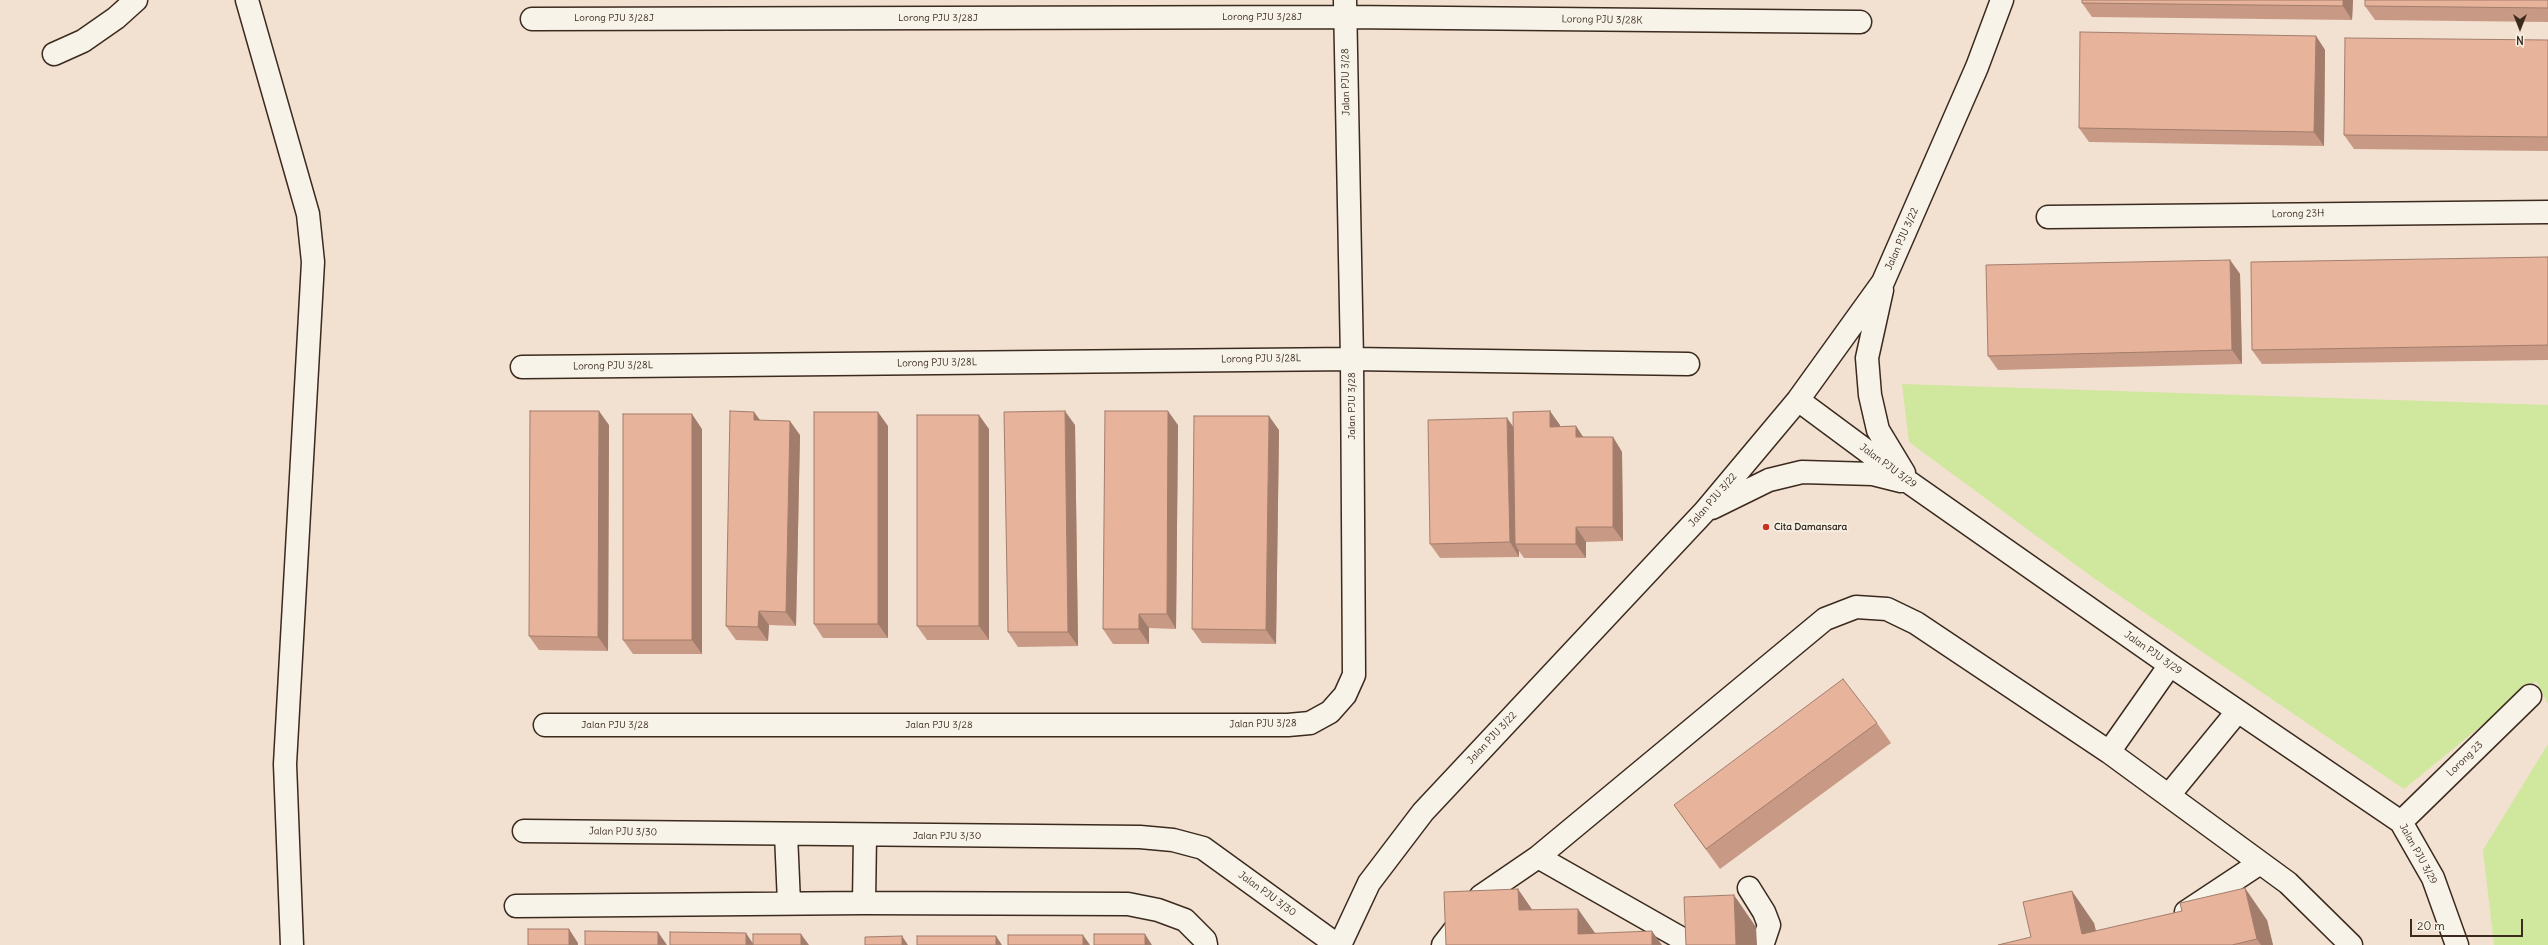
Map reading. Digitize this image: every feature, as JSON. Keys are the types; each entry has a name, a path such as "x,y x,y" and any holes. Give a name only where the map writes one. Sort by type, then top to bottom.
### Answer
{"street":[{"path":"54,54 83,41 116,18 136,0"},
{"path":"247,0 308,214 313,262 285,764 292,945"},
{"name":"Jalan PJU 3/22","path":"1338,945 1369,884 1423,812 1705,511 1798,400 1883,282 1977,67 2002,0"},
{"name":"Lorong PJU 3/28J","path":"532,19 1345,9"},
{"name":"Lorong PJU 3/28K","path":"1345,9 1860,22"},
{"name":"Jalan PJU 3/28","path":"545,725 1288,725 1310,723 1330,712 1346,695 1354,675 1352,358 1345,9"},
{"name":"Lorong 23H","path":"2048,217 2548,212"},
{"path":"1883,282 1868,358 1870,395 1878,430 1910,483"},
{"name":"Lorong PJU 3/28L","path":"522,367 1352,358 1688,364"},
{"name":"Jalan PJU 3/29","path":"1798,400 1910,483 2237,712 2401,822 2433,878 2457,945"},
{"path":"1705,511 1770,480 1802,472 1872,474 1910,483"},
{"path":"1443,945 1480,896 1538,857 1825,619 1856,607 1887,609 1916,623 2109,752 2288,884 2351,945"},
{"path":"2109,752 2170,665"},
{"name":"Lorong 23","path":"2401,822 2530,696"},
{"path":"2169,795 2237,712"},
{"name":"Jalan PJU 3/30","path":"524,831 1140,837 1173,840 1204,848 1338,945"},
{"path":"786,834 789,904"},
{"path":"864,903 865,835"},
{"path":"1538,857 1694,945"},
{"path":"2170,920 2184,914 2260,863"},
{"path":"1749,888 1764,912 1769,925 1764,940"},
{"path":"516,906 864,903 1128,904 1158,910 1185,920 1205,940 1206,945"}],"green space":[{"path":"1902,384 2548,405 2548,704 2536,681 2404,789 2095,579 1909,442"},
{"path":"2548,744 2548,945 2494,945 2483,850"}],"building":[{"path":"2082,0 2343,0 2343,6 2082,3"},
{"path":"2365,0 2548,0 2548,8 2365,6"},
{"path":"2080,32 2316,36 2314,132 2079,128"},
{"path":"2345,38 2548,40 2548,137 2344,135"},
{"path":"2548,257 2548,345 2252,350 2251,262"},
{"path":"2230,260 2232,350 1988,356 1986,265"},
{"path":"530,411 599,411 598,637 529,636"},
{"path":"730,411 754,412 754,420 790,421 786,612 759,611 758,627 726,626"},
{"path":"1065,411 1068,632 1008,632 1004,412"},
{"path":"1105,411 1168,411 1167,614 1139,614 1139,629 1103,629"},
{"path":"1550,411 1550,427 1576,426 1576,437 1613,437 1613,527 1576,527 1576,544 1515,544 1513,412"},
{"path":"814,412 878,412 878,624 814,624"},
{"path":"623,414 692,414 692,640 623,640"},
{"path":"917,415 979,415 979,626 917,626"},
{"path":"1194,416 1269,416 1266,630 1192,629"},
{"path":"1507,418 1510,542 1430,544 1428,420"},
{"path":"1843,679 1877,723 1706,849 1674,805"},
{"path":"2245,888 2257,939 2232,945 1998,945 2031,937 2023,902 2072,891 2082,934 2182,911 2180,903"},
{"path":"1518,889 1519,910 1578,909 1578,934 1652,931 1652,945 1446,945 1444,892"},
{"path":"1734,895 1736,945 1686,945 1684,897"},
{"path":"528,929 569,929 569,945 528,945"},
{"path":"585,931 658,932 658,945 585,945"},
{"path":"670,932 746,933 746,945 670,945"},
{"path":"753,934 801,934 801,945 753,945"},
{"path":"1094,934 1145,934 1145,945 1094,945"},
{"path":"1008,935 1083,935 1083,945 1008,945"},
{"path":"902,936 902,945 865,945 865,937"},
{"path":"917,936 996,936 996,945 917,945"}],"place":[{"name":"Cita Damansara","path":"1766,527"}]}
